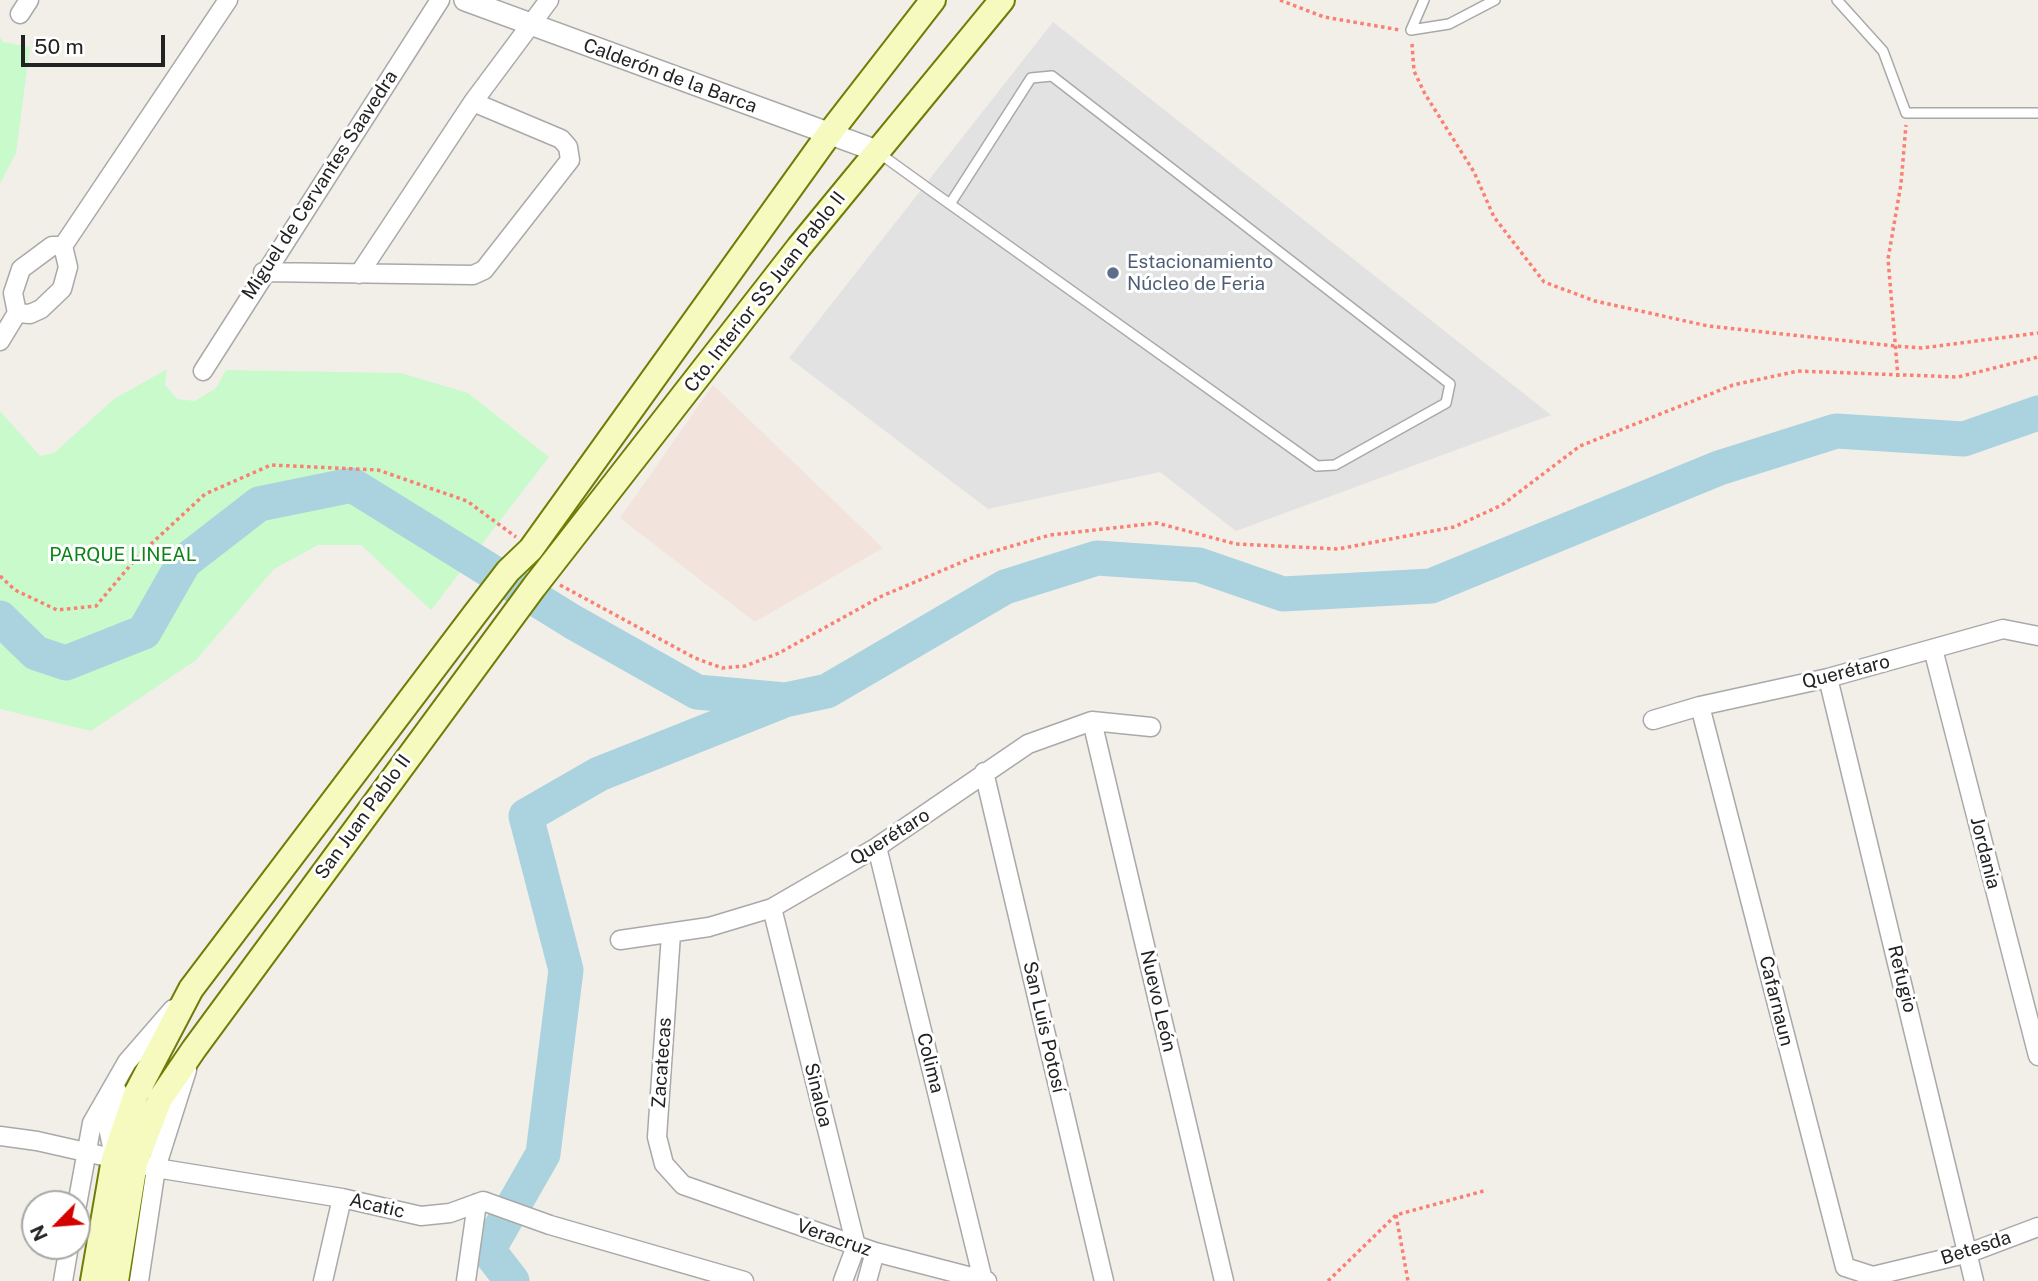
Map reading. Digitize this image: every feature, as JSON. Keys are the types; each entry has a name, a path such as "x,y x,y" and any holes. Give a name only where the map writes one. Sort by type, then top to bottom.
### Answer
{"main road":[{"name":"Cto. Interior SS Juan Pablo II","path":"508,571 531,549 829,134 933,0"},
{"name":"Cto. Interior SS Juan Pablo II","path":"538,581 877,151 1002,0"},
{"name":"San Juan Pablo II","path":"116,1281 135,1163 136,1094 191,989 508,571"},
{"name":"San Juan Pablo II","path":"93,1281 160,1099 538,581"}],"street":[{"path":"62,246 228,0"},
{"name":"Miguel de Cervantes Saavedra","path":"203,371 263,272 440,0"},
{"name":"Calderón de la Barca","path":"465,0 877,151"},
{"path":"359,274 473,102 549,0"},
{"path":"263,272 473,275 484,270 570,160 568,146 561,139 473,102"},
{"path":"0,341 17,313 13,293 21,269 52,246 62,246"},
{"path":"17,313 30,314 41,309 62,289 68,267 62,246"},
{"name":"Querétaro","path":"1653,720 1700,706 1828,678 2003,629 2038,636"},
{"name":"Jordania","path":"1933,649 2038,1056"},
{"name":"Refugio","path":"1828,678 1974,1281"},
{"name":"Cafarnaun","path":"1700,706 1845,1267 1873,1276"},
{"name":"Querétaro","path":"620,940 671,934 731,922 772,908 877,846 1028,744 1092,721 1151,727"},
{"name":"Nuevo León","path":"1092,721 1224,1281"},
{"name":"San Luis Potosí","path":"984,772 1104,1281"},
{"name":"Colima","path":"877,846 985,1280"},
{"name":"Sinaloa","path":"772,908 856,1246"},
{"name":"Zacatecas","path":"671,934 657,1137 664,1164 683,1185"},
{"path":"2019,987 2038,987"},
{"name":"San Juan Pablo II","path":"80,1190 92,1123 103,1101 127,1062 191,989"},
{"path":"135,1163 107,1123 128,1070 155,1029"},
{"name":"Acatic","path":"0,1136 135,1163 342,1198 421,1216 450,1213 480,1202"},
{"name":"San Juan Pablo II","path":"135,1163 139,1281"},
{"name":"Veracruz","path":"683,1185 875,1252 985,1280"},
{"path":"323,1281 342,1198"},
{"path":"466,1281 480,1202 744,1281"},
{"name":"Betesda","path":"1873,1276 1969,1253 2038,1227"},
{"path":"843,1281 856,1246"},
{"path":"867,1281 875,1252"},
{"path":"63,1281 67,1260"}],"lane":[{"path":"1411,30 1424,0"},
{"path":"1411,30 1449,24 1495,0"},
{"path":"1837,0 1883,51 1906,113 2038,113"},
{"path":"877,151 950,204 1317,466 1335,466 1446,403 1450,384 1052,76 1031,78 950,204"}],"path":[{"path":"1280,0 1324,17 1389,29 1411,30 1414,71 1425,94 1474,172 1494,217 1544,282 1595,301 1708,326 1895,346 1922,348 2038,333"},
{"path":"1898,377 1888,259 1902,184 1906,113"},
{"path":"538,581 695,658 722,668 745,666 779,653 882,596 974,557 1050,535 1157,523 1236,544 1338,549 1454,527 1502,505 1580,446 1733,385 1798,371 1898,377 1958,377 2038,357"},
{"path":"0,576 15,590 57,610 96,606 139,555 205,494 271,465 378,470 467,501 531,549"},
{"path":"1328,1281 1396,1214 1487,1190"},
{"path":"1396,1214 1408,1281"}],"shaded area":[{"name":"Estacionamiento Núcleo de Feria","path":"1053,22 1551,415 1236,531 1160,472 988,509 789,358"},
{"path":"713,385 883,548 755,622 620,518"}],"green space":[{"path":"0,37 3,42 30,47 16,153 0,184"},
{"name":"PARQUE LINEAL","path":"167,369 165,385 177,399 195,401 216,388 226,370 401,373 468,393 549,457 431,610 361,545 318,545 274,569 196,660 91,731 0,709 0,411 40,456 54,453 114,399"}],"waterway":[{"path":"0,618 36,653 66,663 144,632 184,562 259,504 352,485 573,622 697,692 785,700 827,691 1005,587 1097,558 1199,565 1283,594 1431,586 1719,468 1836,431 1964,439 2038,413"},
{"path":"512,1281 488,1250 543,1154 566,970 526,816 599,774 780,702"}],"place":[{"name":"Estacionamiento Núcleo de Feria","path":"1113,273"}]}
